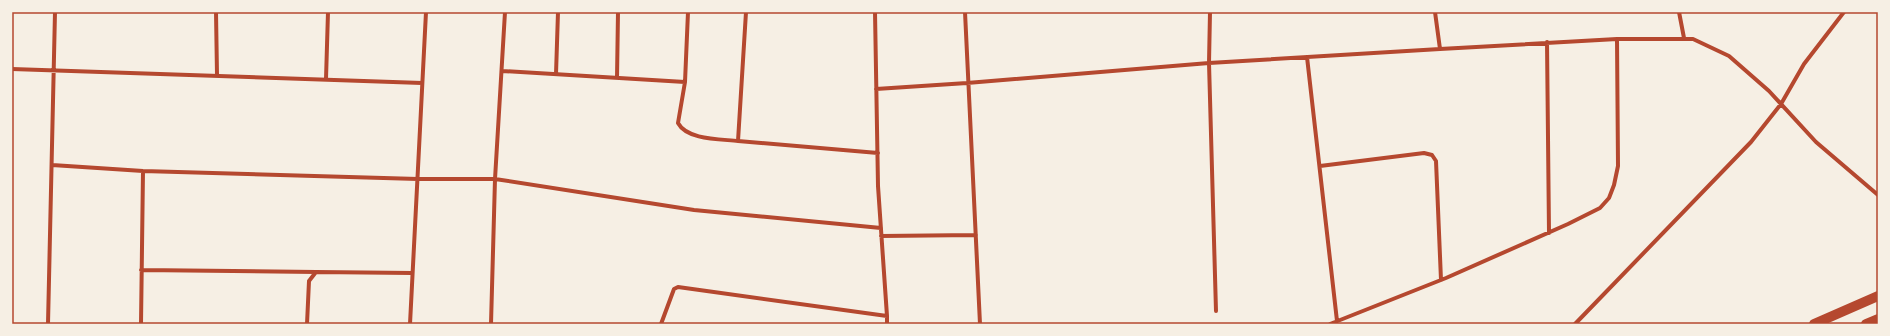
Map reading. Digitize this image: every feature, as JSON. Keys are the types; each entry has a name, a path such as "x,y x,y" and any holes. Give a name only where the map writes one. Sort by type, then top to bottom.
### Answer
{"main road":[{"path":"1814,324 1878,296"},
{"path":"1866,324 1878,318"}],"street":[{"path":"48,324 55,71 55,12"},
{"path":"216,12 217,75"},
{"path":"326,79 328,12"},
{"path":"410,324 426,12"},
{"path":"491,324 495,179 505,12"},
{"path":"556,74 558,12"},
{"path":"617,78 618,12"},
{"path":"688,12 685,82 678,124 681,130 689,135 738,141 878,153"},
{"path":"738,141 746,12"},
{"path":"875,12 878,153 887,324"},
{"path":"965,12 980,324"},
{"path":"1210,12 1209,63 1216,311"},
{"path":"1435,12 1440,49"},
{"path":"1679,12 1684,38"},
{"path":"1575,324 1751,142 1781,104 1804,64 1844,12"},
{"path":"876,89 1209,63 1547,42 1684,38 1703,42 1729,56 1769,90 1816,142 1878,195"},
{"path":"1330,324 1441,280 1600,208 1608,198 1614,185 1618,166 1617,39"},
{"path":"1547,42 1549,232"},
{"path":"1307,57 1337,321"},
{"path":"12,69 422,83"},
{"path":"502,71 685,82"},
{"path":"1320,166 1424,153 1432,155 1436,161 1441,280"},
{"path":"52,165 143,171 418,179 495,179 694,210 881,228"},
{"path":"141,324 143,171"},
{"path":"882,236 976,236"},
{"path":"141,270 412,273"},
{"path":"307,324 309,280 316,272"},
{"path":"662,324 674,289 678,287 887,316"}]}
